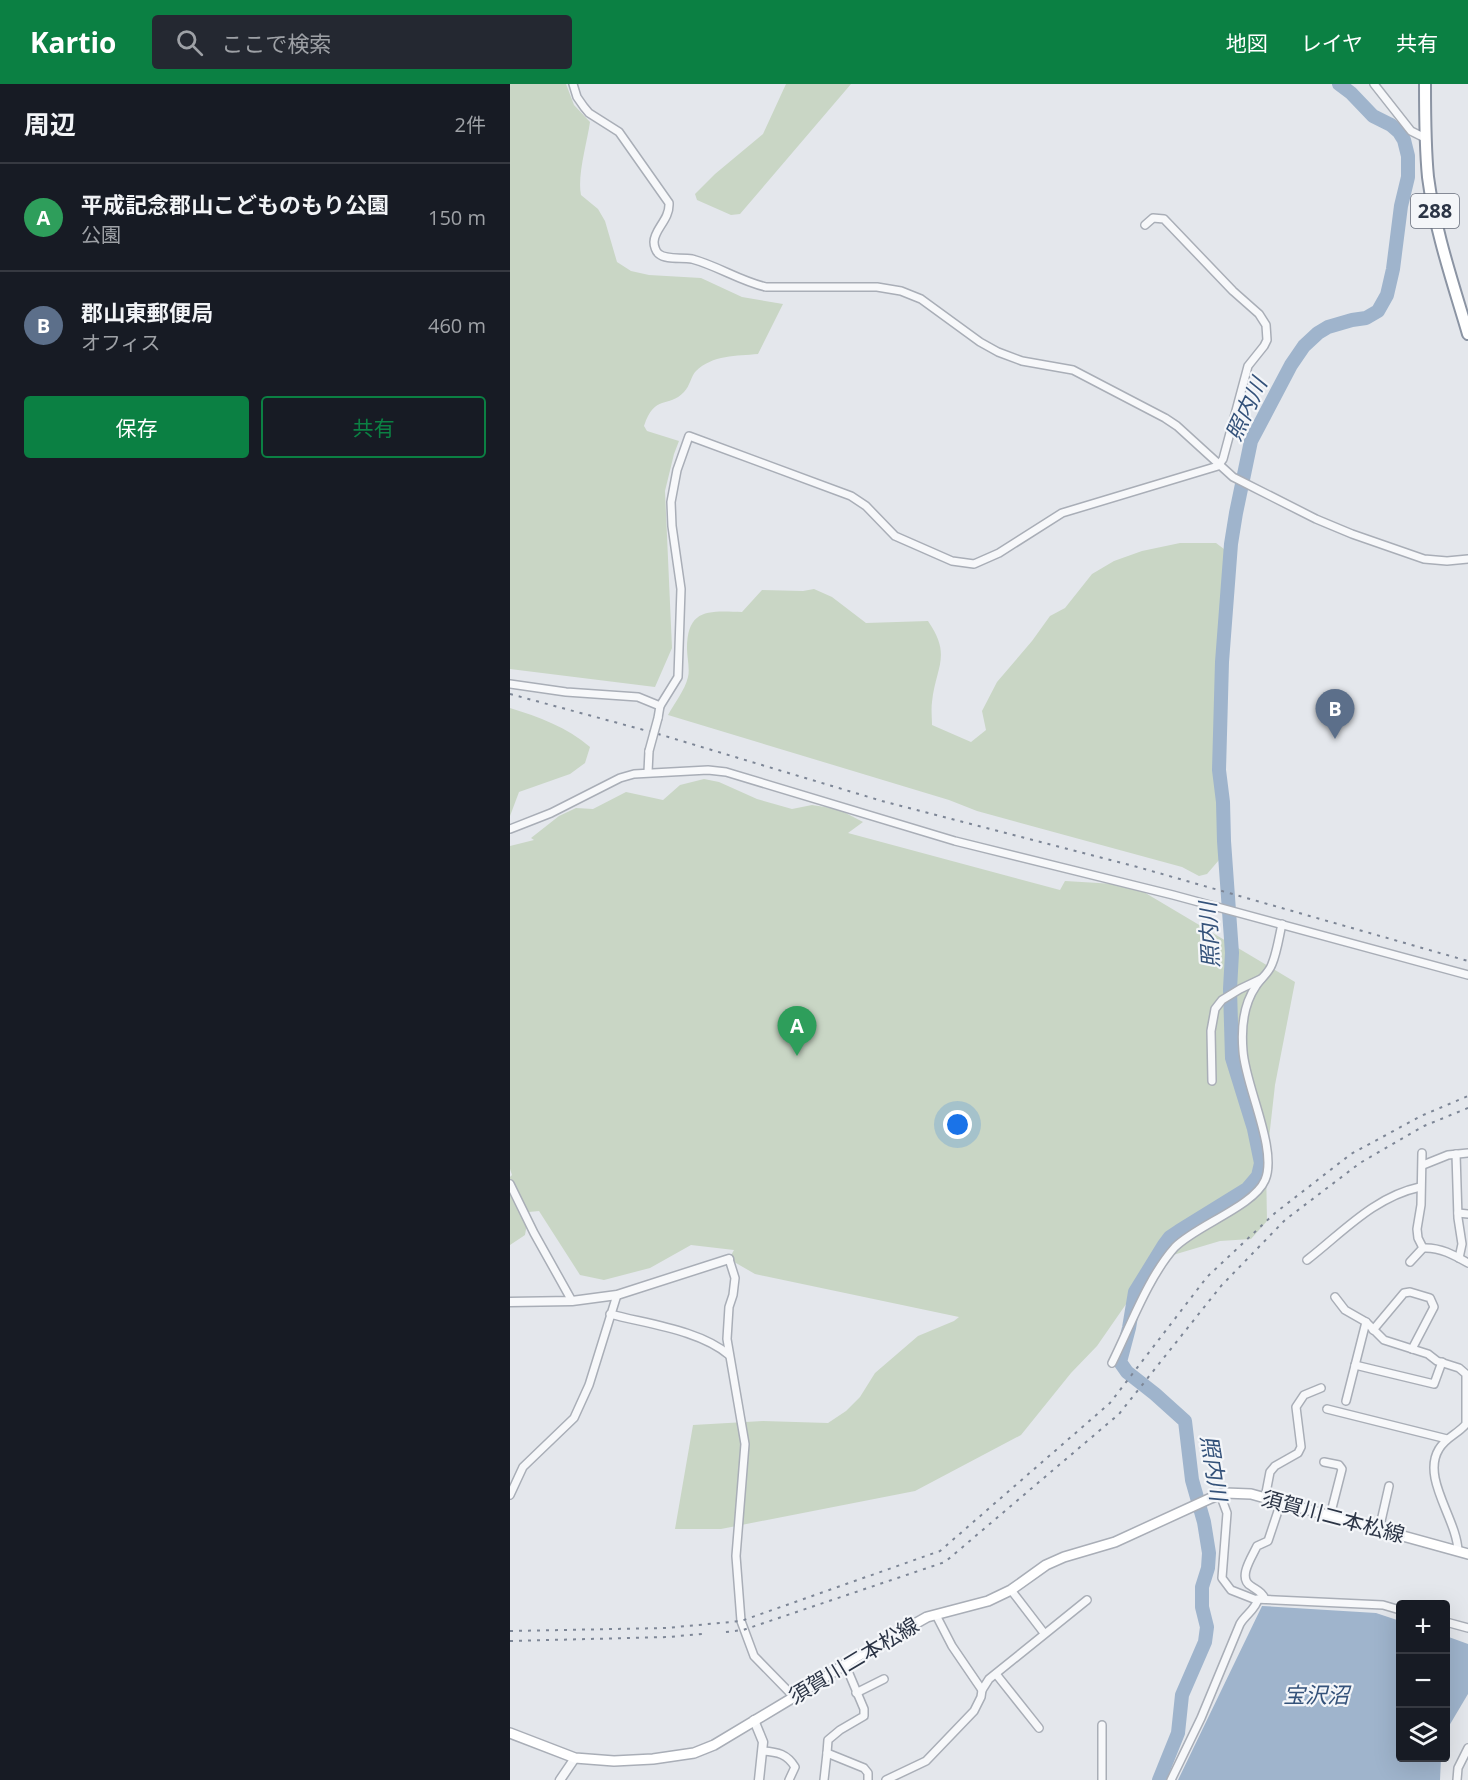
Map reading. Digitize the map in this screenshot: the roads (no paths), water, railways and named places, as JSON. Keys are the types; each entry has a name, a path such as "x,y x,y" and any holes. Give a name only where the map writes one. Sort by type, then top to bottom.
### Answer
{"highway":[{"name":"288","path":"1425,84 1428,178 1440,238 1468,334"}],"main road":[{"name":"須賀川二本松線","path":"510,1733 576,1758 614,1761 653,1759 694,1753 714,1745 893,1635 936,1614 988,1601 1011,1590 1046,1565 1064,1557 1115,1542 1216,1496 1243,1493 1265,1498 1468,1554"}],"street":[{"path":"573,84 584,107 589,113 619,132 669,203 666,219 654,238 657,252 662,256 698,261 750,284 766,288 877,287 901,291 921,299 980,342 998,352 1022,361 1073,369 1157,414 1177,426 1242,482 1316,519 1424,560 1468,559"},
{"path":"1374,84 1412,131 1425,138"},
{"path":"648,772 660,706 678,677 681,589 671,502 677,470 689,436 851,496 866,506 895,536 952,561 965,564 974,564 992,557 1062,513 1220,465 1248,366 1267,340 1266,325 1261,316 1233,291 1164,219 1153,219 1145,225"},
{"path":"510,684 566,692 638,697 660,706"},
{"path":"510,829 551,813 620,778 648,772 708,770 726,772 955,841 1173,895 1468,975"},
{"path":"1112,1363 1158,1270 1169,1254 1185,1238 1254,1194 1266,1179 1268,1163 1266,1147 1245,1070 1242,1049 1243,1020 1246,1003 1272,965 1282,924"},
{"path":"1212,1081 1211,1031 1215,1009 1222,1000 1240,988 1262,979"},
{"path":"1422,1153 1421,1205 1417,1229 1418,1238 1424,1248"},
{"path":"1423,1165 1443,1156 1468,1153"},
{"path":"1456,1154 1458,1213 1464,1233 1459,1258"},
{"path":"510,1184 572,1301"},
{"path":"1307,1260 1363,1213 1402,1192 1420,1187"},
{"path":"1458,1213 1468,1214"},
{"path":"1424,1248 1443,1250 1468,1263"},
{"path":"1410,1262 1424,1248"},
{"path":"510,1302 572,1301 617,1295 729,1259 735,1278 729,1308 729,1355 745,1444 736,1556 741,1621 754,1656 794,1697"},
{"path":"1373,1330 1404,1293 1410,1292 1430,1298 1434,1307 1412,1349"},
{"path":"510,1496 523,1467 574,1418 589,1385 617,1295"},
{"path":"1335,1297 1345,1310 1366,1322 1384,1340 1428,1354 1459,1368 1466,1374 1468,1419 1465,1427 1447,1439 1437,1453 1434,1468 1441,1498 1454,1527 1458,1551"},
{"path":"610,1314 694,1336 719,1346 729,1355"},
{"path":"1346,1401 1366,1322"},
{"path":"1355,1365 1434,1384 1442,1362"},
{"path":"1265,1498 1270,1472 1275,1466 1294,1456 1301,1447 1296,1407 1305,1395 1320,1388"},
{"path":"1327,1409 1447,1439"},
{"path":"1324,1462 1339,1465 1342,1469 1330,1516"},
{"path":"1379,1530 1389,1486"},
{"path":"1216,1496 1227,1514 1222,1578 1231,1590 1261,1599 1383,1605 1396,1609"},
{"path":"1172,1780 1201,1718 1240,1624 1261,1599 1260,1591 1248,1584 1246,1580 1246,1569 1257,1546 1268,1541 1281,1502"},
{"path":"1011,1590 1044,1633"},
{"path":"886,1780 926,1761 974,1712 985,1684 1044,1633 1087,1600"},
{"path":"936,1614 952,1646 982,1690"},
{"path":"1450,1623 1468,1628"},
{"path":"824,1780 828,1740 864,1716 864,1709 844,1664"},
{"path":"996,1674 1039,1728"},
{"path":"856,1693 884,1679"},
{"path":"754,1720 763,1742 759,1780"},
{"path":"1102,1725 1102,1780"},
{"path":"763,1751 783,1754 791,1760 795,1767 789,1780"},
{"path":"1457,1780 1458,1768 1467,1752"},
{"path":"827,1753 864,1768 868,1773 868,1780"},
{"path":"560,1780 576,1758"}],"water":[{"name":"宝沢沼","path":"1262,1606 1376,1613 1396,1620 1396,1762 1441,1762 1440,1780 1178,1780"},
{"path":"1450,1637 1468,1644 1468,1694 1450,1724"}],"waterway":[{"name":"照内川","path":"1159,1780 1178,1733 1182,1695 1205,1642 1207,1627 1202,1607 1202,1587 1208,1568 1209,1553 1204,1522 1192,1480 1185,1421 1127,1372 1120,1362 1135,1292 1164,1245 1170,1237 1247,1189 1258,1176 1261,1163 1254,1129 1232,1058 1230,989 1232,953 1219,770 1222,662 1231,544 1251,441 1291,365 1304,346 1318,333 1328,327 1366,318 1378,311 1387,295 1393,269 1401,206 1408,177 1408,156 1404,140 1399,132 1373,116 1339,84"}],"railway":[{"path":"510,694 655,733 882,801 1141,868 1468,961"},
{"path":"510,1631 666,1628 741,1621 940,1551 1110,1403 1207,1277 1275,1213 1351,1154 1421,1116 1468,1096"},
{"path":"726,1632 743,1630 945,1562 1119,1414 1221,1286 1285,1220 1360,1163 1424,1126 1468,1108"},
{"path":"510,1641 702,1634"}],"place":[{"name":"郡山東郵便局","path":"1335,739"},
{"name":"平成記念郡山こどものもり公園","path":"797,1056"}]}
